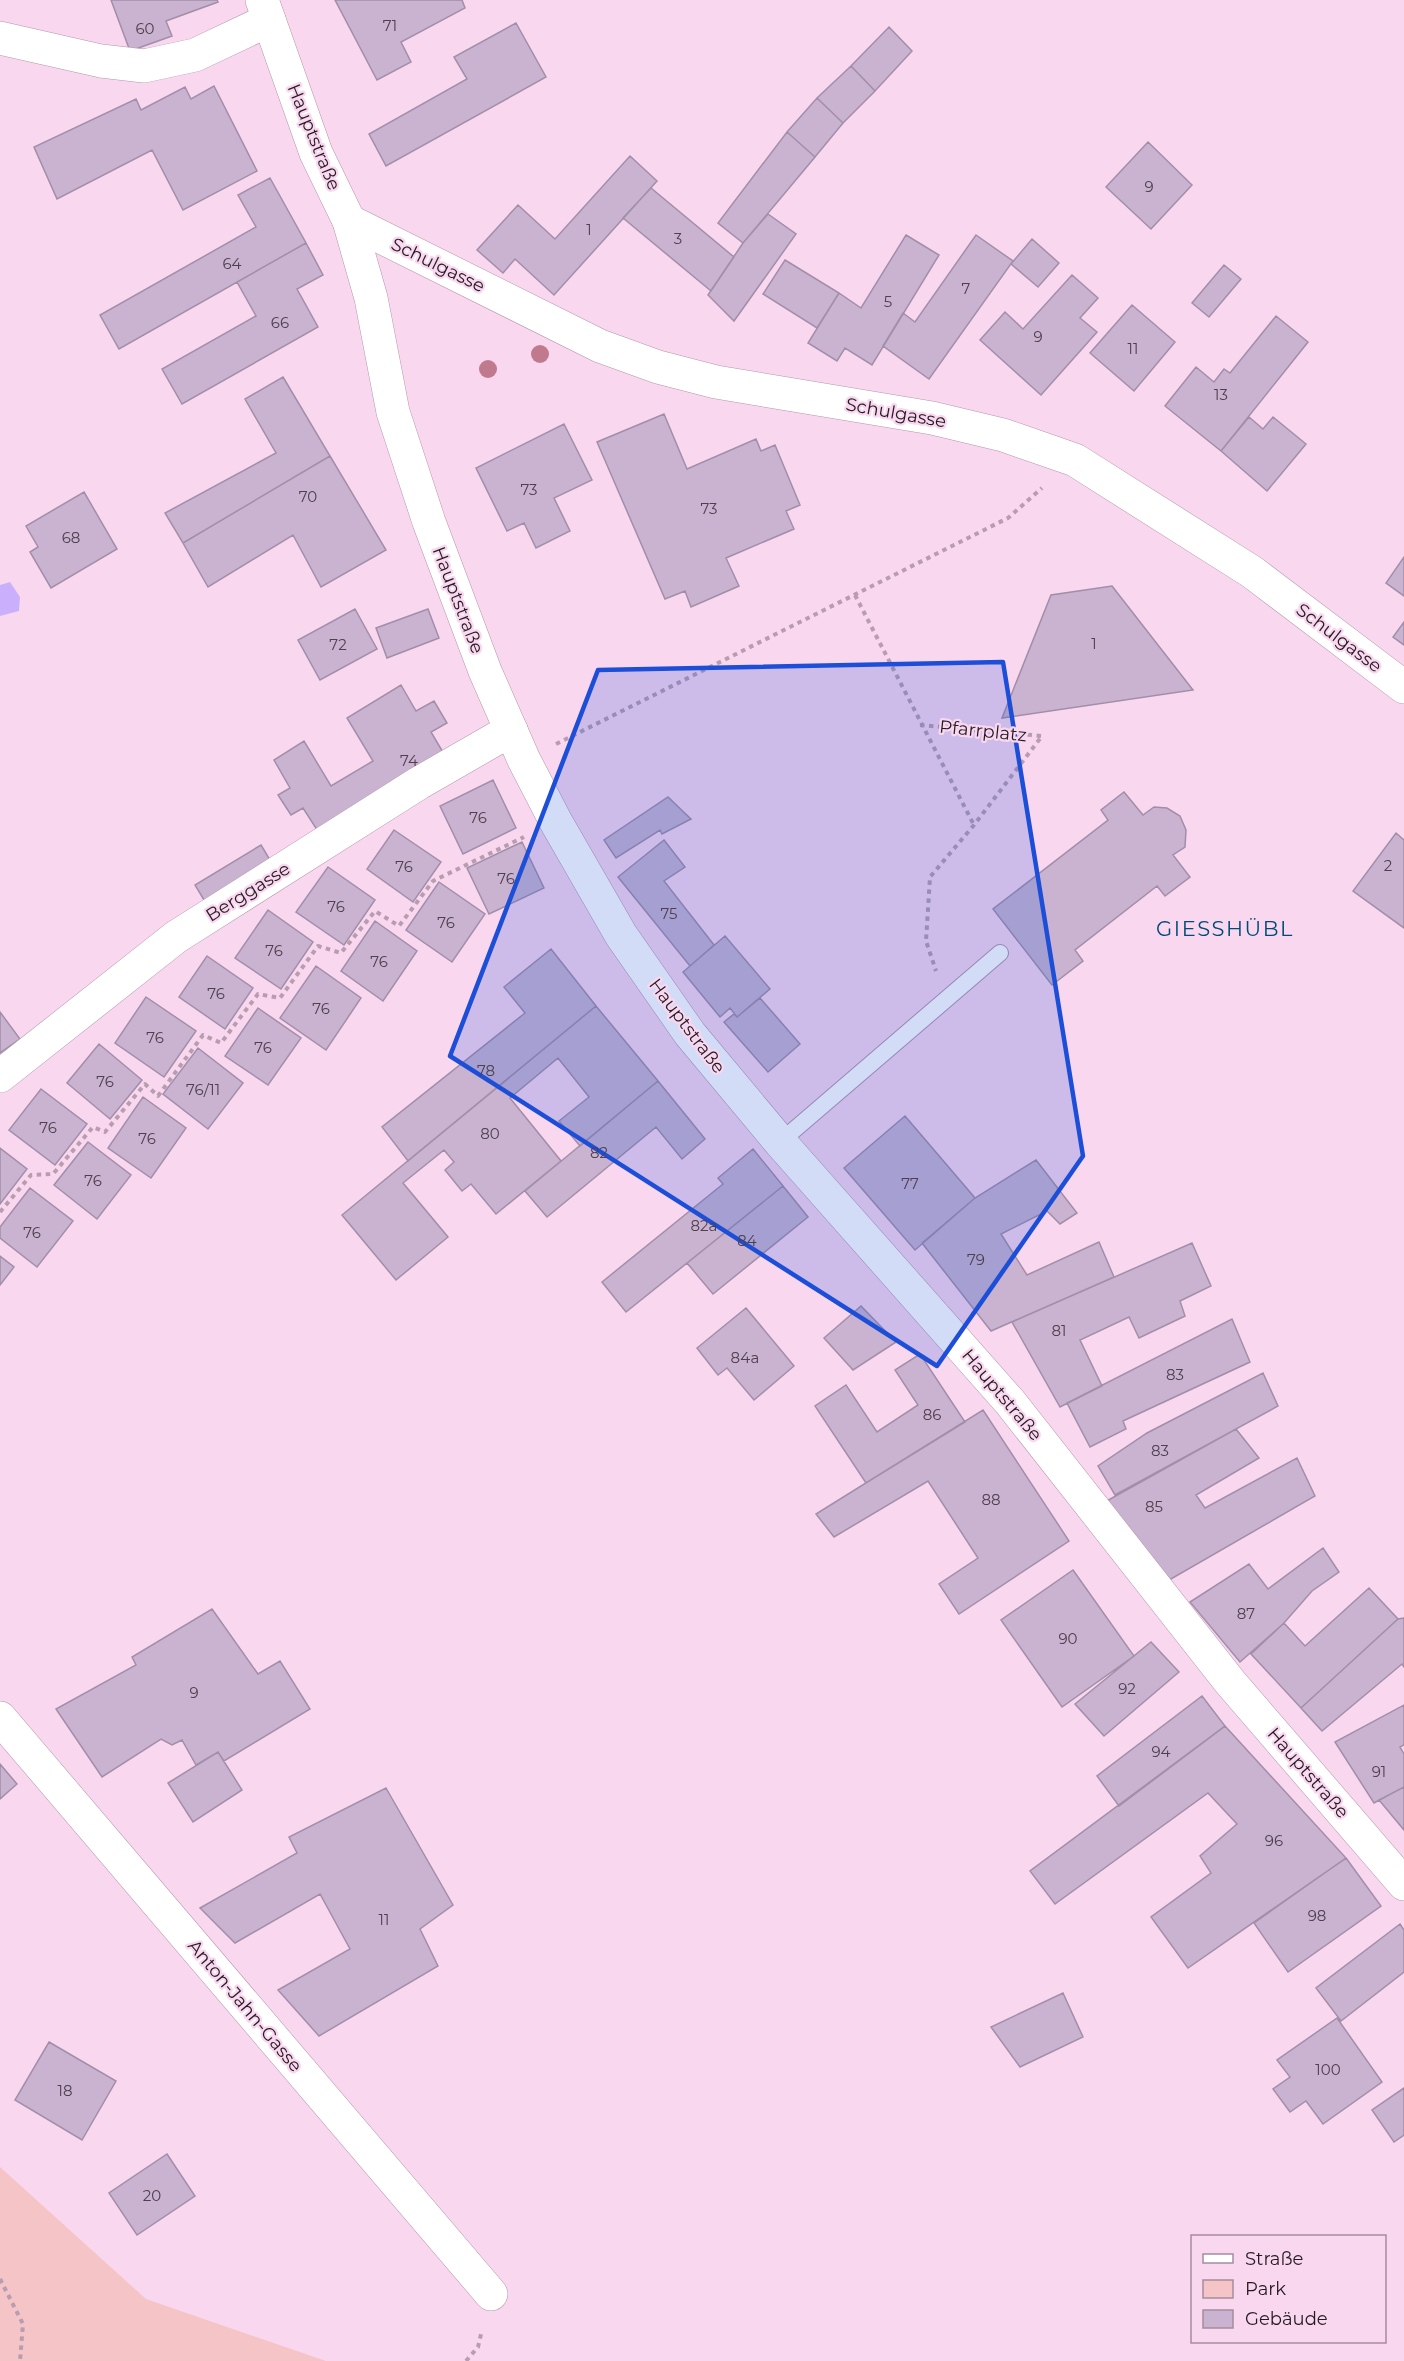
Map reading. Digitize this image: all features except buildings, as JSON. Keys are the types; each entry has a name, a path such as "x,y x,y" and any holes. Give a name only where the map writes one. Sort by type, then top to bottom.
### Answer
{"street":[{"path":"0,38 101,61 144,66 195,55 266,10"},
{"name":"Hauptstraße","path":"266,10 316,153 349,221 371,298 393,412 429,522 486,671 524,760 556,822 621,935 690,1034 780,1142 1011,1402 1230,1683 1404,1884"},
{"name":"Schulgasse","path":"349,221 600,346 658,367 716,382 932,418 1003,435 1075,460 1252,572 1404,687"},
{"name":"Berggasse","path":"0,1076 176,937 419,783 511,730"},
{"name":"Anton-Jahn-Gasse","path":"0,1718 491,2294"}],"lane":[{"path":"780,1142 1000,953"}],"path":[{"path":"524,760 1008,518 1075,460"},
{"name":"Pfarrplatz","path":"855,595 920,725 974,825"},
{"name":"Pfarrplatz","path":"920,725 1042,736 974,825 930,877 926,941 945,1000"},
{"path":"0,1212 31,1174 53,1174 93,1127 105,1132 145,1084 158,1096 203,1035 221,1043 258,994 280,998 318,946 341,953 375,911 399,926 433,881 556,822"},
{"path":"0,2278 23,2324 20,2361"}],"highlighted area":[{"path":"1003,662 1083,1156 937,1366 450,1056 598,670"}],"green space":[{"path":"0,2167 146,2299 326,2361 0,2361"}],"shaded area":[{"path":"10,582 20,597 19,611 0,616 0,585"}],"district":[{"name":"GIESSHÜBL","path":"1225,928"}]}
